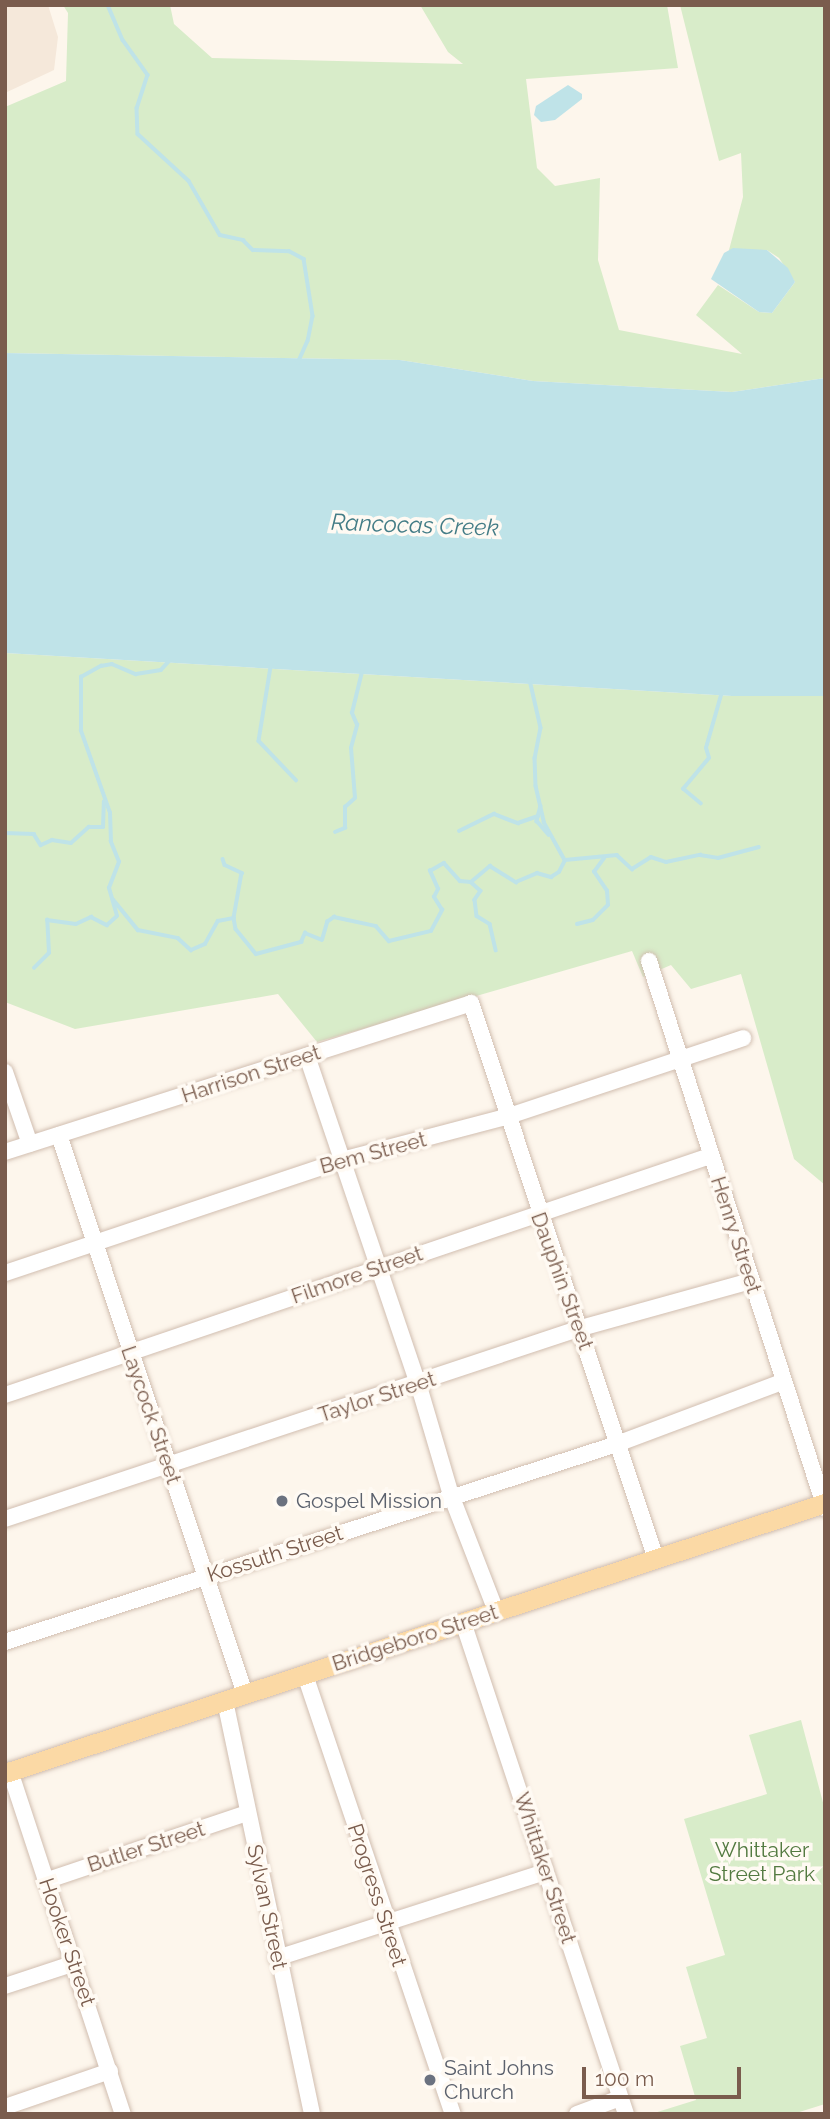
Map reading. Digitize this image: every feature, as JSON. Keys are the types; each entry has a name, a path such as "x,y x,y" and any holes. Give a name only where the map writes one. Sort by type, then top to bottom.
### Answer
{"main road":[{"name":"Bridgeboro Street","path":"8,1772 824,1505"}],"street":[{"name":"Henry Street","path":"649,961 677,1059 824,1505"},
{"name":"Harrison Street","path":"5,1152 471,1003"},
{"name":"Dauphin Street","path":"471,1003 538,1214 580,1328 656,1559"},
{"name":"Bem Street","path":"5,1273 93,1241 341,1160 506,1117 743,1038"},
{"path":"307,1056 375,1268 418,1383 451,1495 495,1611"},
{"path":"5,1072 30,1144"},
{"name":"Laycock Street","path":"59,1135 167,1465 209,1576 245,1694"},
{"name":"Filmore Street","path":"5,1395 710,1156"},
{"name":"Taylor Street","path":"5,1519 580,1328 751,1282"},
{"name":"Kossuth Street","path":"5,1642 451,1495 617,1444 782,1382"},
{"name":"Whittaker Street","path":"463,1622 626,2114"},
{"name":"Progress Street","path":"305,1675 386,1923 453,2114"},
{"name":"Sylvan Street","path":"225,1700 277,1958 312,2114"},
{"name":"Hooker Street","path":"8,1772 75,1963 122,2114"},
{"name":"Butler Street","path":"45,1881 247,1813"},
{"path":"277,1958 545,1872"},
{"path":"5,1986 75,1963"},
{"path":"5,2107 110,2071"},
{"path":"578,2114 620,2098"}],"shaded area":[{"path":"5,5 48,5 58,37 54,70 5,93"}],"green space":[{"path":"63,5 170,5 174,24 212,58 463,64 448,52 420,5 667,5 678,68 526,79 537,168 555,186 600,178 598,260 619,330 742,354 696,315 718,285 759,312 772,313 795,282 779,258 767,250 729,250 743,197 741,153 719,161 680,5 825,5 825,378 732,392 533,381 400,360 5,353 5,107 66,81 68,13"},
{"path":"5,653 732,696 825,696 825,1185 794,1159 741,974 691,989 671,965 643,977 632,951 317,1042 278,994 75,1029 5,1002"},
{"name":"Whittaker Street Park","path":"801,1720 825,1810 825,2104 793,2114 651,2114 696,2100 680,2046 707,2038 686,1967 725,1955 684,1819 767,1794 749,1735"}],"water":[{"path":"568,85 582,94 582,99 555,120 541,122 534,115 536,106"},
{"path":"733,248 767,250 788,268 795,282 772,313 759,312 711,279 724,253"},
{"name":"Rancocas Creek","path":"5,353 400,360 533,381 732,392 825,378 825,696 732,696 5,653"}],"waterway":[{"path":"108,5 123,40 148,75 137,108 138,134 189,181 220,235 243,240 253,250 289,251 304,259 313,316 308,341 298,363"},
{"path":"34,968 49,953 47,920 76,924 91,917 107,925 117,916 109,888 119,862 111,842 110,813 81,731 81,677 101,666 112,664 136,674 161,670 169,661"},
{"path":"271,667 259,741 296,780"},
{"path":"335,832 345,828 345,807 355,798 351,748 357,725 352,713 362,672"},
{"path":"530,680 541,728 535,758 536,786 544,822 565,860"},
{"path":"701,804 683,789 709,758 706,748 722,692"},
{"path":"5,833 34,834 41,845 52,840 71,843 89,827 103,827 104,802"},
{"path":"541,806 537,821 549,835"},
{"path":"459,831 494,814 518,823 538,816"},
{"path":"565,860 617,855 632,869 651,857 666,862 700,855 718,858 759,847"},
{"path":"577,924 593,920 608,905 607,891 594,872 604,858"},
{"path":"223,859 225,865 242,873 234,918 236,929 256,954 301,942 305,933 322,940 327,922 334,917 376,926 389,941 431,931 442,910 434,897 438,889 430,871 444,863 460,881 471,882 481,891 475,900 477,916 490,924 496,950"},
{"path":"471,882 490,866 516,882 537,873 551,877 559,872 565,860"},
{"path":"113,899 138,930 178,938 191,950 205,944 218,921 234,918"}],"place":[{"name":"Gospel Mission","path":"282,1501"},
{"name":"Saint Johns Church","path":"430,2080"}]}
